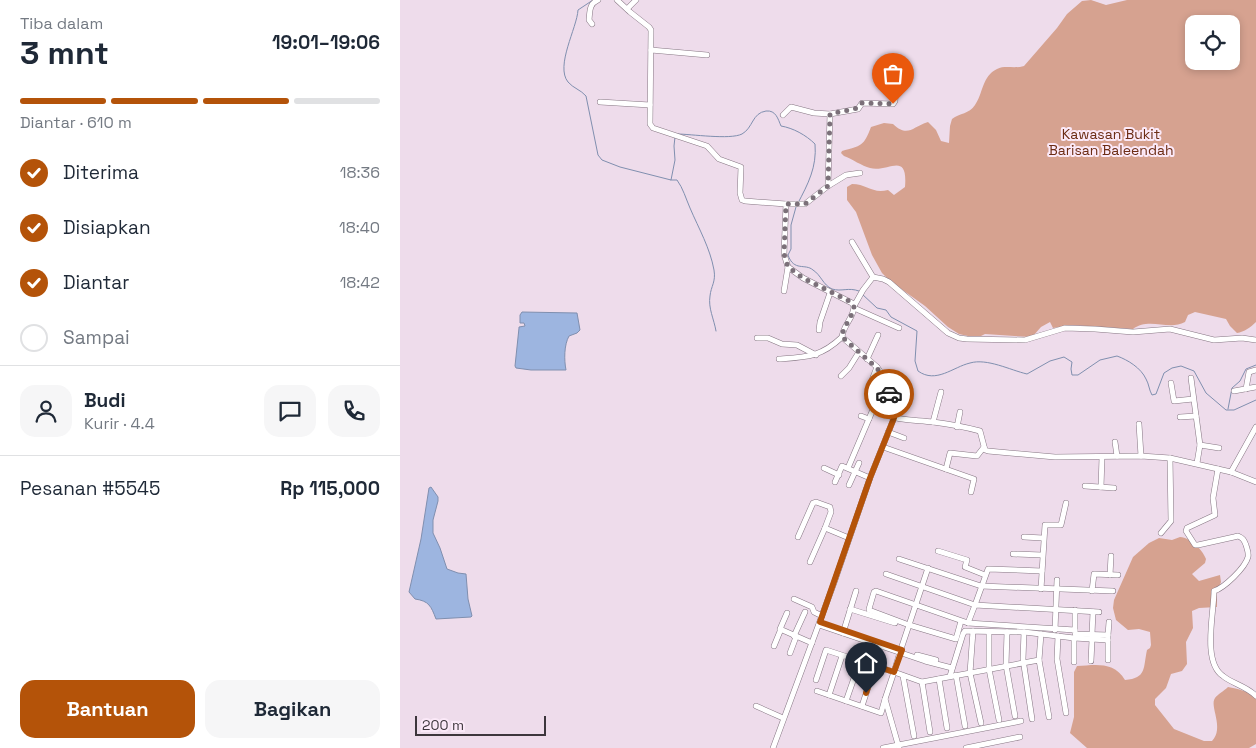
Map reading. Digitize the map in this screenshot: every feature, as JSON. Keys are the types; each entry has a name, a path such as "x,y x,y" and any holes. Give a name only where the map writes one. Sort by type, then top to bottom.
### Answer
{"street":[{"path":"592,24 589,20 591,5 598,0"},
{"path":"617,0 649,26 652,33 650,105 652,126 708,146 720,159 742,168 740,193 742,200 797,205 810,202 828,186 846,175 860,173"},
{"path":"627,10 636,0"},
{"path":"651,50 707,55"},
{"path":"784,115 791,107 814,113 830,114 858,108 862,103 894,103 896,87"},
{"path":"600,102 650,105"},
{"path":"828,186 830,114"},
{"path":"784,291 788,267 784,254 786,204"},
{"path":"852,242 873,277 889,282 948,333 959,338 1025,340 1071,328 1133,332 1170,329 1210,339 1242,338 1256,340"},
{"path":"788,267 830,293 849,301 854,307 899,328"},
{"path":"779,359 816,355 825,351 842,337 854,307 873,277"},
{"path":"778,283 786,282"},
{"path":"819,330 830,293"},
{"path":"867,359 878,335"},
{"path":"773,748 812,644 870,478 894,418 896,404 885,389 881,372 842,337"},
{"path":"757,338 768,338 782,344 796,345 816,355"},
{"path":"841,376 849,368 859,352"},
{"path":"872,380 877,368"},
{"path":"1246,388 1249,372 1256,370"},
{"path":"1191,378 1200,445 1197,463"},
{"path":"1171,383 1174,401 1194,399"},
{"path":"1234,391 1256,387"},
{"path":"933,422 941,392"},
{"path":"848,468 877,400"},
{"path":"957,426 960,412"},
{"path":"886,415 894,418 972,428 980,431 985,450 988,451 1055,457 1141,456 1170,458 1231,472 1256,482"},
{"path":"861,416 869,420"},
{"path":"1180,417 1196,416"},
{"path":"1140,424 1141,456"},
{"path":"1231,472 1256,427"},
{"path":"888,432 904,438"},
{"path":"852,439 859,442"},
{"path":"1115,442 1117,456"},
{"path":"1200,445 1219,448"},
{"path":"883,447 974,479 971,492"},
{"path":"946,470 950,453 977,456 984,447"},
{"path":"846,452 854,455"},
{"path":"1101,487 1102,457"},
{"path":"1161,533 1172,521 1170,458"},
{"path":"849,486 859,462"},
{"path":"835,482 842,466 870,478"},
{"path":"824,468 838,475"},
{"path":"1218,469 1213,498 1215,515 1187,528 1186,531 1195,545 1198,546 1238,536 1244,540 1248,551 1246,561 1236,575 1221,589 1214,591 1211,631 1212,654 1213,665 1218,672 1248,688 1256,696"},
{"path":"1085,486 1114,488"},
{"path":"798,537 813,503 816,502 830,507 831,512 810,562"},
{"path":"1041,588 1044,525 1062,525 1066,503"},
{"path":"825,528 849,538"},
{"path":"1024,536 1043,538"},
{"path":"938,550 967,560 965,567 985,575"},
{"path":"1013,554 1042,555"},
{"path":"1110,574 1111,556"},
{"path":"899,559 981,586 1113,591"},
{"path":"817,691 880,713 928,568"},
{"path":"968,623 988,569 1042,571"},
{"path":"886,574 975,605 1096,612 1091,661"},
{"path":"1092,591 1093,574 1118,575"},
{"path":"1057,580 1057,660 1066,713"},
{"path":"1072,590 1073,582"},
{"path":"843,632 856,590"},
{"path":"960,644 869,610 874,592 876,591 916,604 968,623 1075,630"},
{"path":"794,599 812,606 820,621 843,632 947,664 952,668"},
{"path":"850,609 956,639 961,621"},
{"path":"1075,610 1075,634 1108,638"},
{"path":"790,653 804,612"},
{"path":"774,646 787,613"},
{"path":"1108,660 1109,622"},
{"path":"781,630 812,644"},
{"path":"964,726 952,668 965,632 1024,632 1074,638 1092,637"},
{"path":"973,632 970,673 981,723"},
{"path":"989,632 989,669 999,720"},
{"path":"1007,632 1006,665 1015,716"},
{"path":"1024,632 1023,662 1032,719"},
{"path":"1041,634 1040,660 1049,717"},
{"path":"1074,638 1074,662"},
{"path":"816,680 826,650 922,682 1040,660"},
{"path":"829,695 842,656"},
{"path":"846,701 860,661"},
{"path":"862,706 875,666"},
{"path":"903,676 914,736"},
{"path":"939,679 947,728"},
{"path":"922,682 930,732"},
{"path":"885,699 898,746"},
{"path":"756,706 783,718"},
{"path":"883,748 1021,721"},
{"path":"966,748 1020,737"}],"green space":[{"name":"Kawasan Bukit Barisan Baleendah","path":"1091,0 1106,5 1127,0 1256,0 1256,322 1245,330 1237,333 1226,319 1195,312 1188,315 1185,322 1172,325 1146,324 1133,329 1072,325 1053,328 1050,322 1041,327 1033,336 1029,337 985,334 981,336 968,336 959,334 948,327 925,306 882,273 872,255 856,212 847,200 847,187 857,184 878,191 888,190 894,195 905,187 903,169 900,166 870,168 844,156 841,153 842,151 854,148 864,142 871,127 884,123 893,124 906,131 928,122 936,130 941,141 949,143 952,119 973,108 978,101 988,76 1000,68 1024,66 1067,14 1082,1"},
{"path":"1180,537 1188,539 1196,545 1206,559 1205,563 1192,574 1199,581 1220,575 1221,582 1217,594 1217,607 1199,608 1192,611 1193,628 1186,642 1187,664 1182,671 1171,674 1166,688 1155,699 1155,705 1174,729 1204,741 1212,741 1216,736 1217,730 1215,698 1228,687 1247,692 1256,698 1256,744 1249,748 1087,748 1070,733 1074,717 1074,672 1077,666 1097,665 1110,667 1121,674 1125,680 1132,679 1141,674 1147,650 1151,645 1150,632 1139,629 1128,630 1116,620 1113,608 1114,600 1133,557 1149,543 1159,538 1172,540"}],"water":[{"path":"522,312 577,313 580,330 569,336 567,340 565,353 566,370 516,368 519,327 525,326 524,323 520,323"},
{"path":"431,487 438,497 433,520 433,533 447,569 466,574 471,617 436,619 429,605 415,599 409,592 421,539 429,488"}],"waterway":[{"path":"593,0 578,10 564,67 568,82 586,96 598,155 602,160 620,167 671,180 675,160 675,137"},
{"path":"677,134 720,137 736,136 746,131 761,112 772,112 781,126 799,132 815,144 813,168 798,203"},
{"path":"671,180 677,180 681,186 710,254 714,270 710,305 716,331"},
{"path":"796,207 791,225 791,249 788,255 790,260 793,264 813,270 832,289 859,291"},
{"path":"862,294 877,308 886,310 891,317 917,331 915,361 918,371 925,375 938,375 977,362 991,363 1027,374 1050,361 1064,357 1072,362 1072,375 1078,375 1100,360 1117,356 1130,362 1141,371 1152,395 1156,394 1164,373 1172,368 1181,366 1194,371 1206,393 1226,410 1234,410 1256,400"},
{"path":"1228,409 1232,388 1240,381 1246,369 1256,365"}],"way so far":[{"path":"889,394 885,389 881,372 842,337 843,331 854,311 852,303 803,278 788,267 784,254 786,204 799,205 810,202 828,186 830,114 858,108 862,103 893,104"}],"route":[{"path":"866,693 875,666 894,672 902,650 820,622 870,478 894,418 896,404 889,394"}]}
